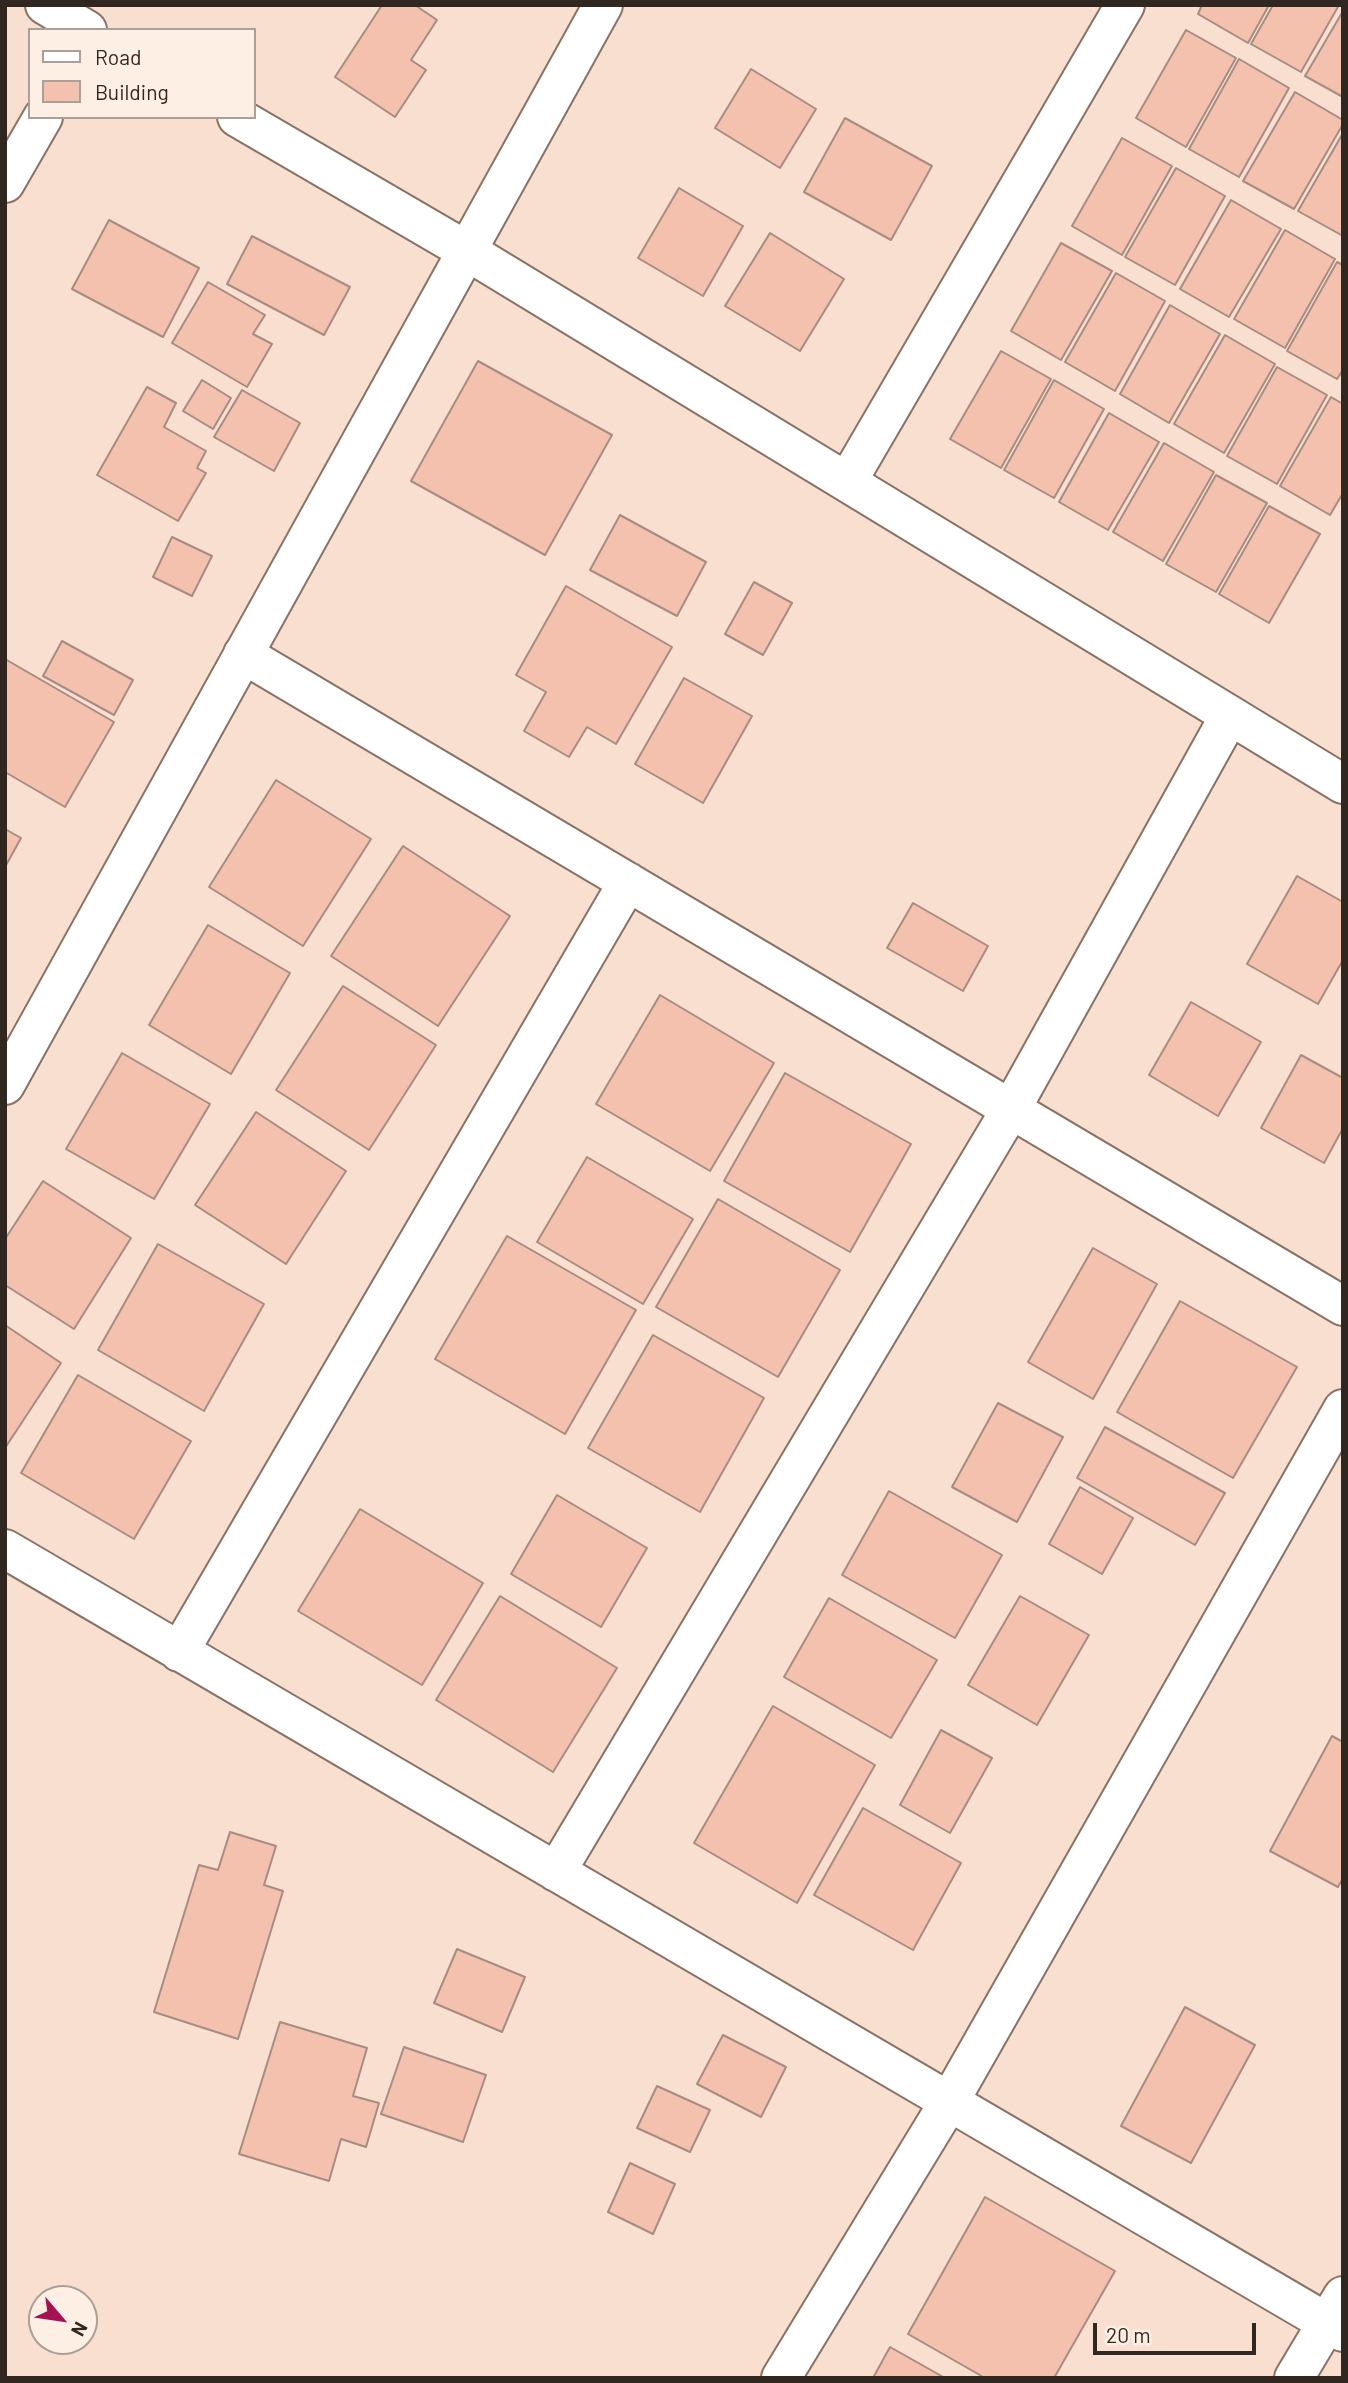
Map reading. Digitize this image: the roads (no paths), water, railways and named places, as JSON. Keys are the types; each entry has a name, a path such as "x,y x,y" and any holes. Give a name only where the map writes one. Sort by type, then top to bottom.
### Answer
{"street":[{"path":"45,5 84,28"},
{"path":"95,28 107,5"},
{"path":"5,1085 603,5"},
{"path":"847,482 1125,5"},
{"path":"5,183 42,119"},
{"path":"240,119 467,251 1343,784"},
{"path":"243,654 1343,1306"},
{"path":"556,1872 1011,1109 1230,715"},
{"path":"179,1652 628,882"},
{"path":"781,2378 950,2102 1343,1409"},
{"path":"5,1549 950,2102 1338,2317 1294,2378"}]}
